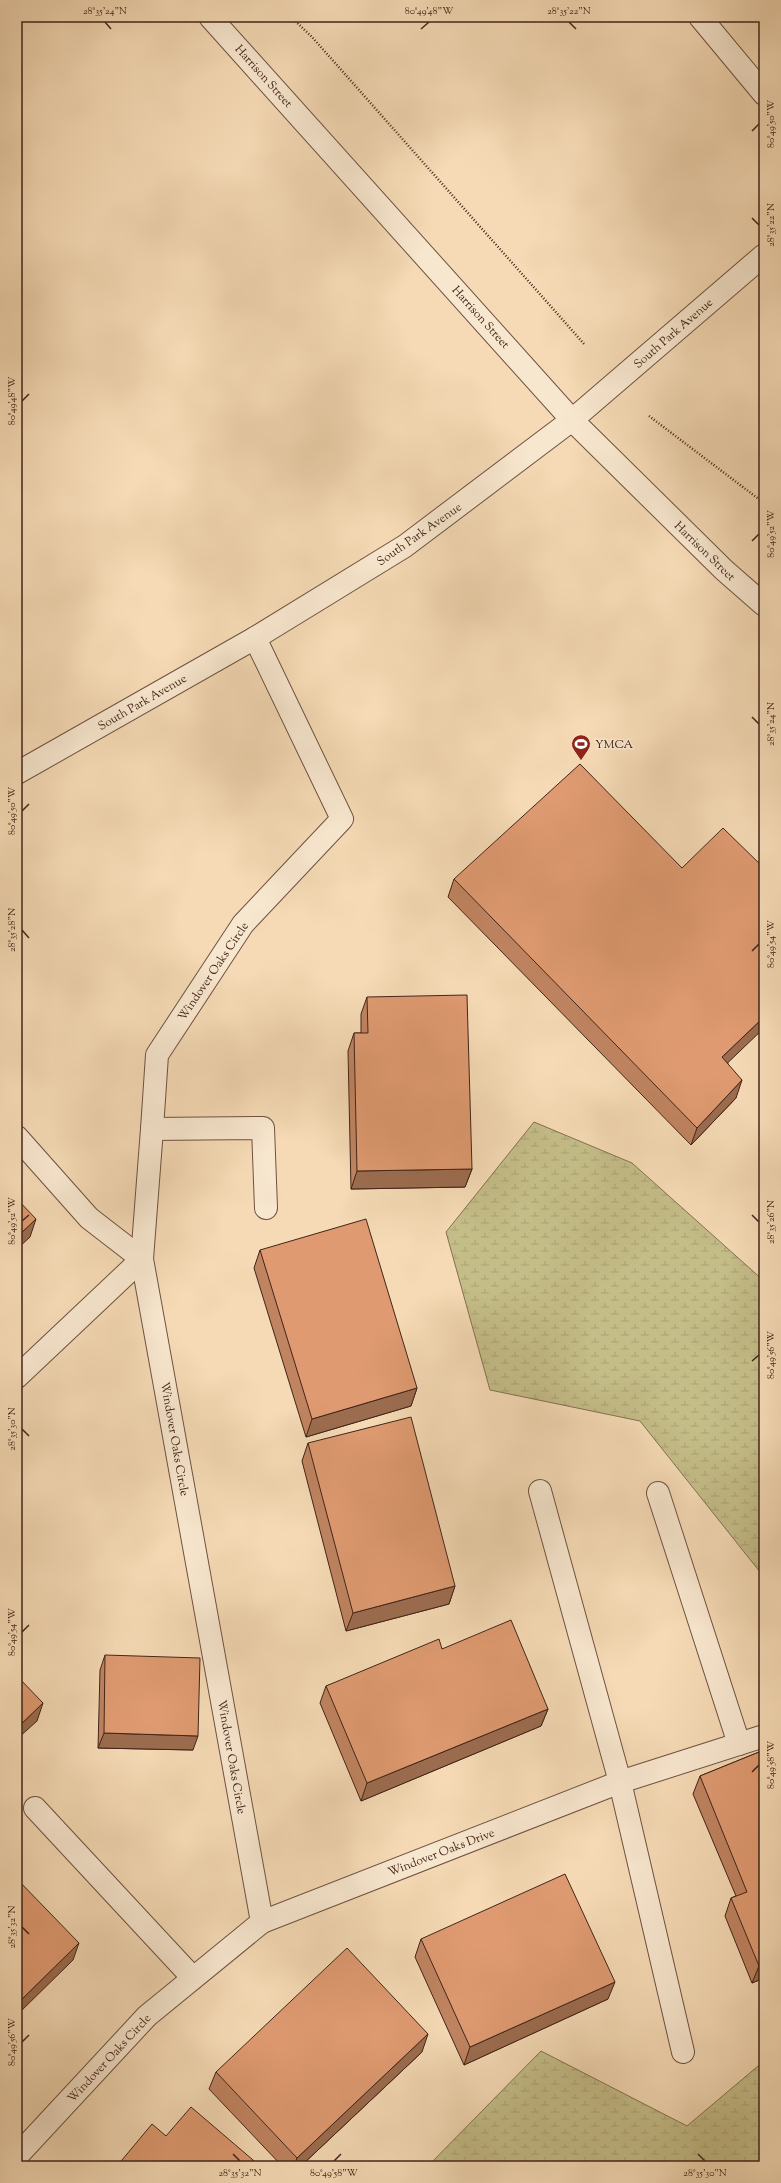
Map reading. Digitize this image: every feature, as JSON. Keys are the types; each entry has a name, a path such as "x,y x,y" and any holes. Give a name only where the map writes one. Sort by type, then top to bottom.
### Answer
{"street":[{"name":"Harrison Street","path":"210,17 572,420 724,570 764,605"},
{"path":"700,17 764,94"},
{"name":"South Park Avenue","path":"17,773 255,638 404,546 572,420 764,255"},
{"name":"Windover Oaks Circle","path":"17,2156 147,2016 262,1922 142,1259 157,1055 243,924 342,820 255,638"},
{"path":"152,1129 263,1128 266,1208"},
{"path":"17,1137 88,1218 142,1259 17,1377"},
{"path":"540,1491 620,1782 683,2052"},
{"path":"658,1493 739,1744"},
{"name":"Windover Oaks Drive","path":"262,1922 620,1782 764,1736"},
{"path":"35,1808 193,1978"}],"path":[{"path":"291,17 312,38 585,345"},
{"path":"649,416 764,503"}],"green space":[{"path":"534,1122 632,1163 764,1281 764,1577 640,1421 490,1390 446,1232"},
{"path":"541,2051 687,2126 764,2061 764,2166 428,2166"}],"building":[{"path":"580,764 682,868 723,828 764,868 764,1017 722,1057 742,1080 697,1128 454,879"},
{"path":"467,995 472,1169 357,1171 354,1033 368,1033 367,997"},
{"path":"17,1199 36,1219 17,1237"},
{"path":"366,1219 417,1388 312,1419 260,1250"},
{"path":"411,1417 455,1586 353,1613 308,1443"},
{"path":"511,1620 548,1709 367,1783 326,1686 439,1639 442,1649"},
{"path":"105,1655 200,1658 198,1736 104,1733"},
{"path":"17,1676 43,1703 17,1728"},
{"path":"764,1750 764,1963 759,1966 731,1898 747,1892 700,1776"},
{"path":"565,1874 615,1982 470,2047 421,1939"},
{"path":"17,1879 79,1943 17,2004"},
{"path":"347,1948 428,2034 297,2158 216,2072"},
{"path":"191,2107 260,2166 117,2166 152,2124 166,2136"}],"place":[{"name":"YMCA","path":"581,761"}]}
